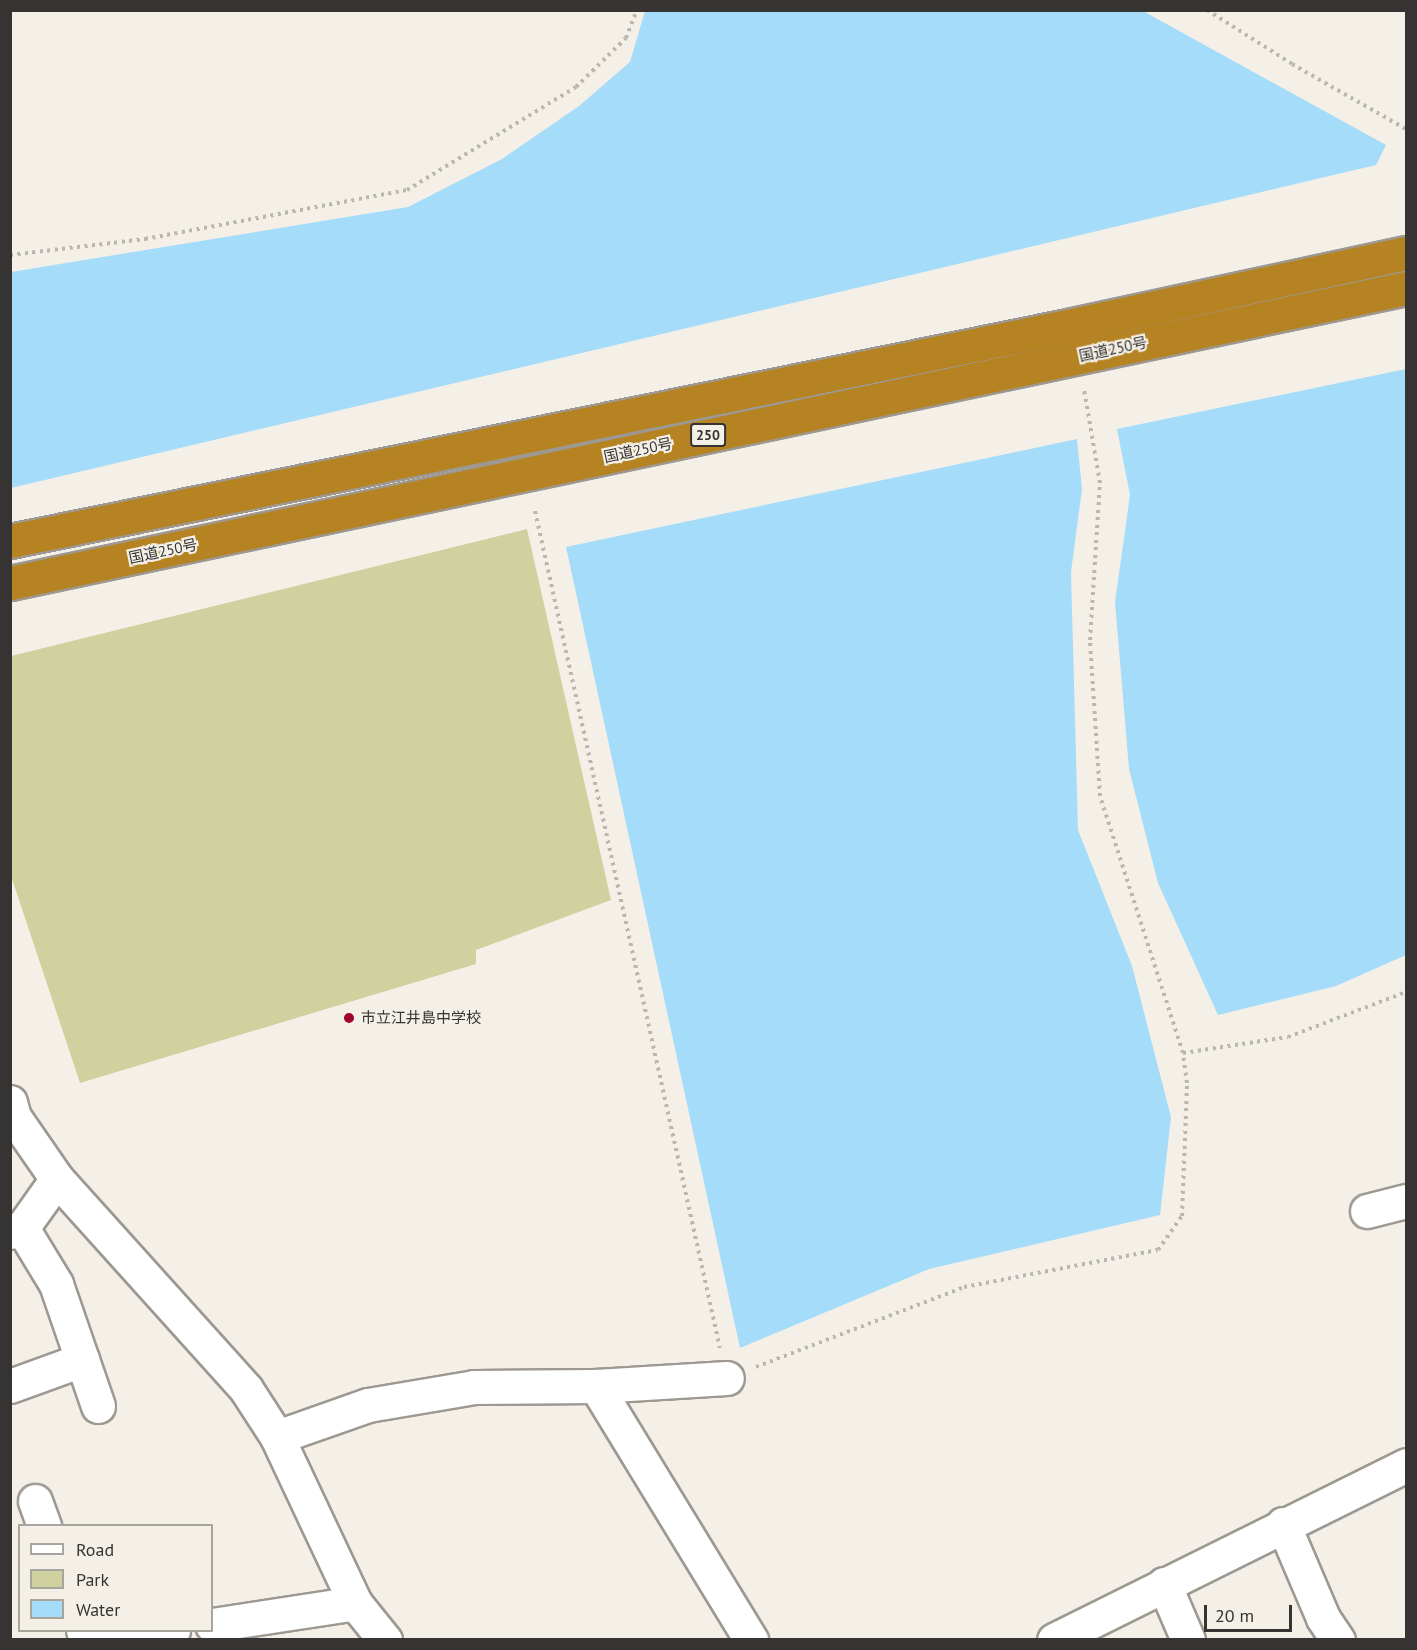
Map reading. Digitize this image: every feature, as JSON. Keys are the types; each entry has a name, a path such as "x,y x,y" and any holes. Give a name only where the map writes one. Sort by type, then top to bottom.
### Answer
{"highway":[{"name":"250","path":"10,541 1068,326 1407,253"},
{"name":"国道250号","path":"10,583 1407,288"}],"street":[{"path":"10,1102 14,1117 57,1179 246,1389 277,1437 355,1603 385,1640"},
{"path":"57,1179 16,1230 56,1284 98,1406"},
{"path":"1367,1211 1407,1201"},
{"path":"10,1386 82,1360"},
{"path":"277,1437 368,1406 474,1387 596,1386 727,1378"},
{"path":"596,1386 751,1640"},
{"path":"1054,1640 1283,1524 1407,1465"},
{"path":"1283,1524 1323,1618 1338,1640"},
{"path":"1164,1584 1188,1640"},
{"path":"213,1625 355,1603"},
{"path":"115,1640 167,1634"}],"path":[{"path":"10,255 145,239 407,190 576,87 626,38 637,10"},
{"path":"1207,10 1292,64 1407,129"},
{"path":"535,511 727,1378 964,1287 1158,1250 1182,1216 1187,1083 1183,1053 1101,796 1090,640 1100,483 1084,389"},
{"path":"1183,1053 1288,1036 1407,992"}],"green space":[{"path":"527,529 611,900 476,950 476,964 80,1083 11,876 11,656"}],"water":[{"path":"645,11 1143,11 1386,145 1376,165 11,488 11,272 408,207 502,159 579,106 630,62"},
{"path":"1406,369 1406,955 1336,986 1218,1015 1158,883 1129,769 1115,602 1130,495 1117,429"},
{"path":"1077,439 1082,489 1071,572 1078,830 1132,966 1171,1117 1160,1215 929,1269 740,1348 566,547"}],"place":[{"name":"市立江井島中学校","path":"349,1018"}]}
